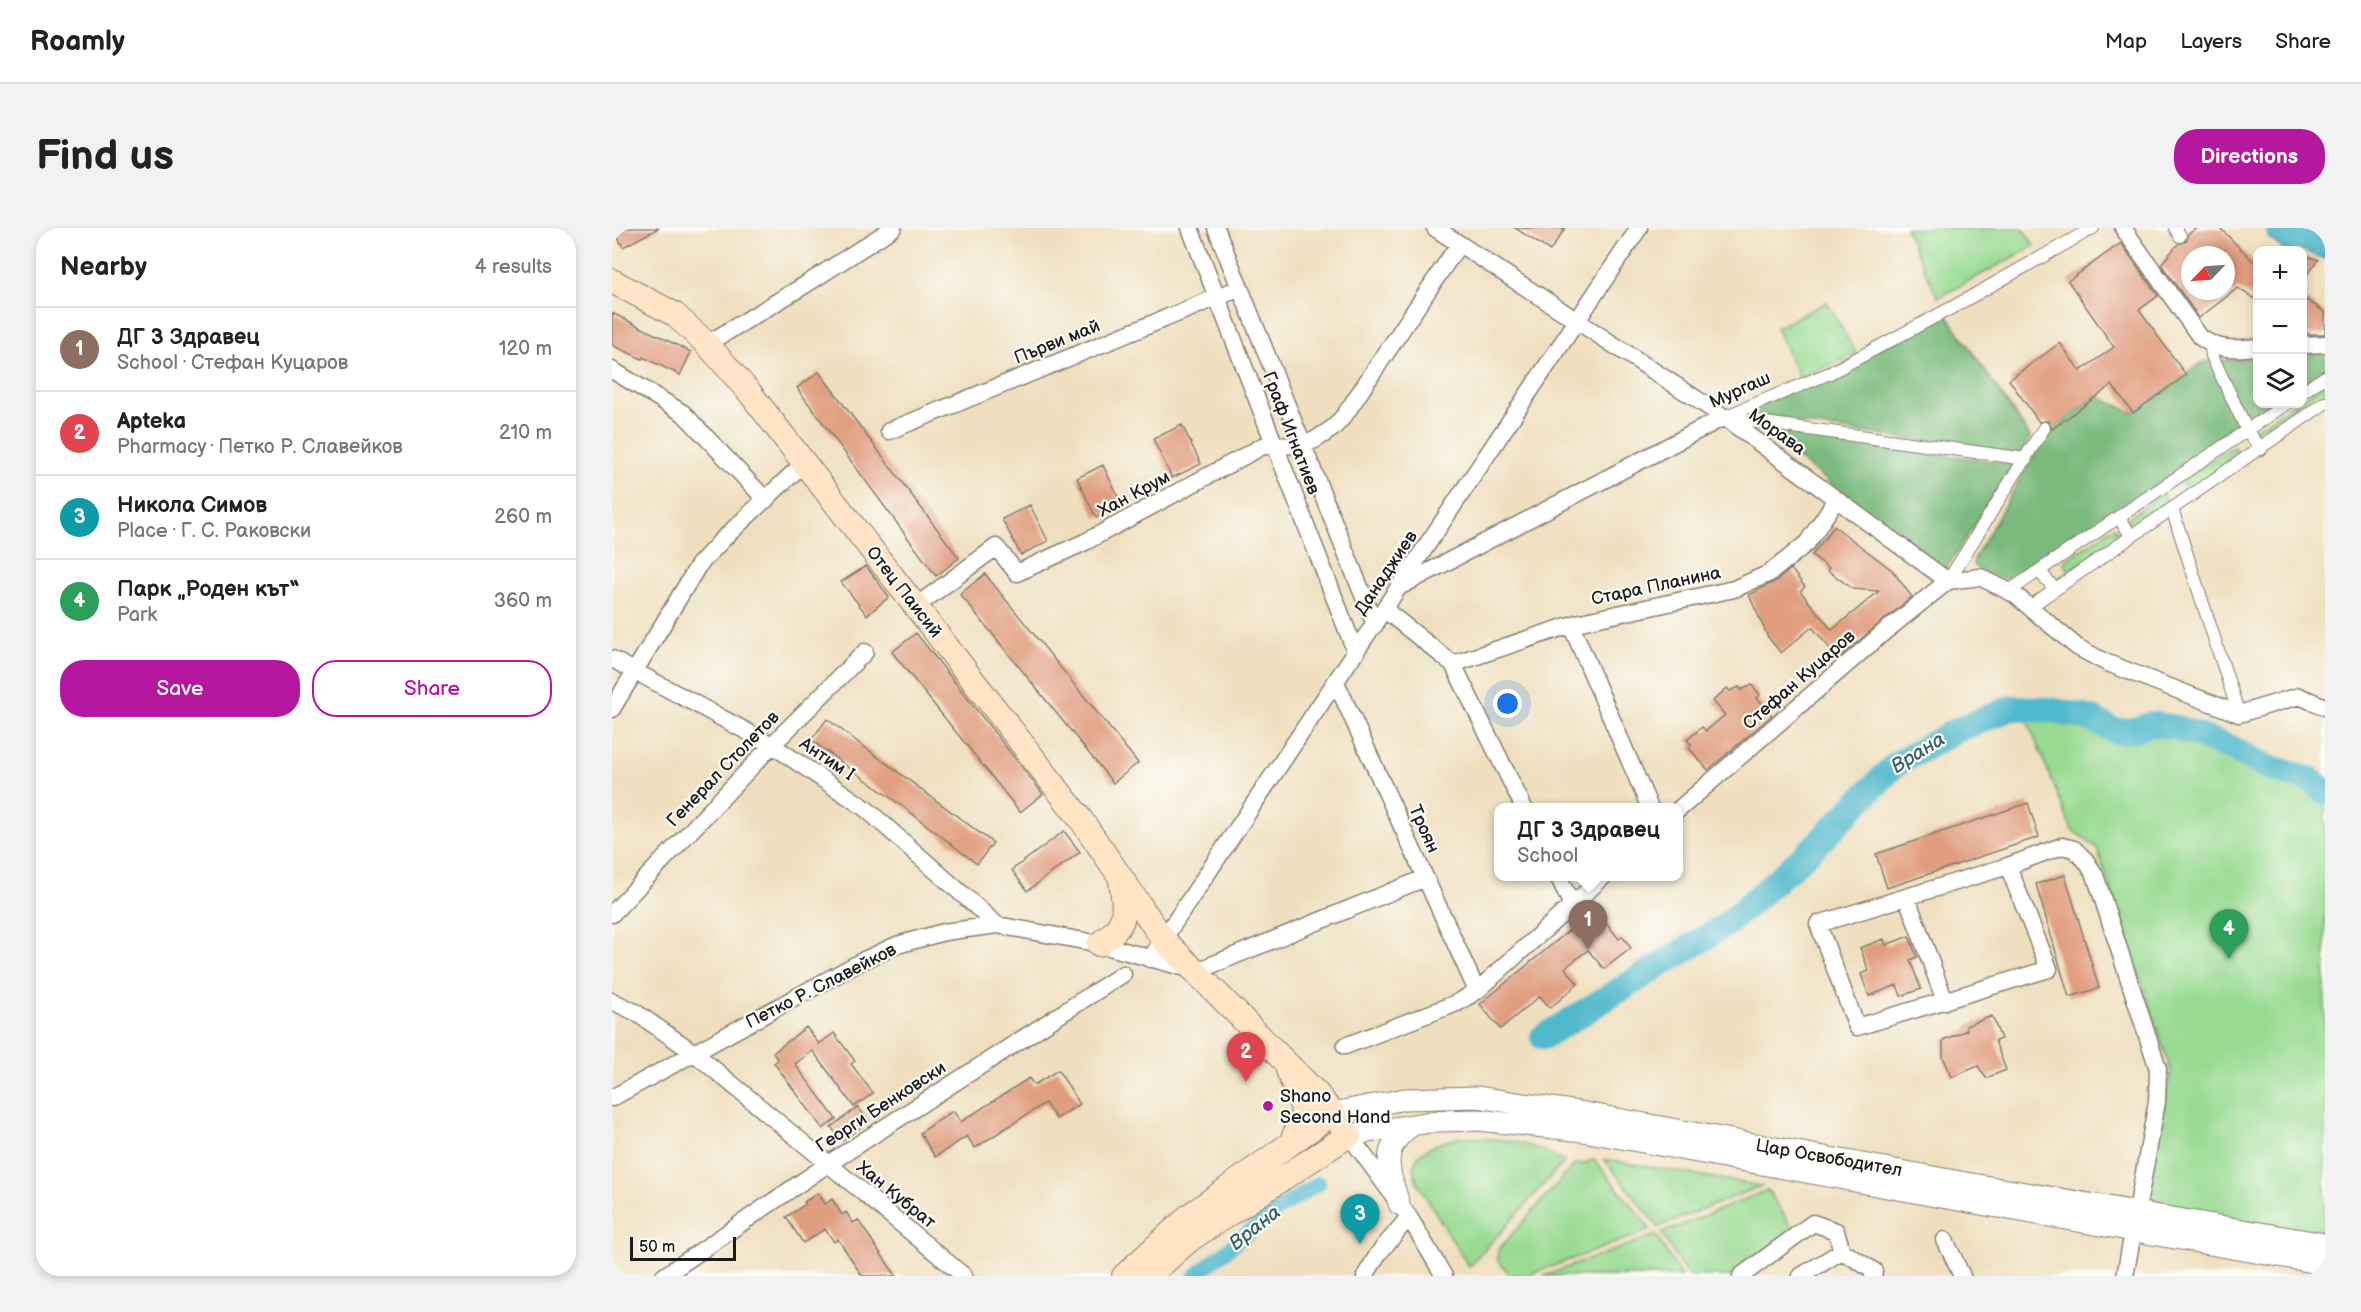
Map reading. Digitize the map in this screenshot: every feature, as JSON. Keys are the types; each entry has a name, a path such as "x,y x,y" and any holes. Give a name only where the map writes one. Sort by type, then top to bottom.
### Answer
{"main road":[{"name":"Отец Паисий","path":"612,281 674,314 707,344 750,393 1082,821 1163,939"},
{"path":"1099,944 1116,932 1122,921 1125,906 1120,875"},
{"path":"1149,1276 1189,1240 1349,1136 1333,1113 1283,1060 1163,939"},
{"path":"1283,1060 1302,1106 1303,1116 1291,1143"},
{"path":"1124,1276 1189,1216 1333,1113"}],"street":[{"path":"707,344 893,228"},
{"name":"Граф Игнатиев","path":"1190,228 1356,653"},
{"name":"Граф Игнатиев","path":"1216,228 1375,625"},
{"name":"Морава","path":"1435,228 1724,417 1948,581"},
{"name":"Данаджиев","path":"1163,939 1639,228"},
{"name":"Мургаш","path":"1401,585 1724,417 1830,373 2093,228"},
{"path":"2123,228 2200,337 2211,345 2228,349 2253,347"},
{"path":"1302,445 1315,440 1333,428 1344,416 1459,244"},
{"name":"Първи май","path":"889,432 1240,288"},
{"path":"2307,345 2325,344"},
{"path":"2211,345 2212,356 2247,430 2260,449"},
{"path":"612,370 683,413 766,500"},
{"path":"2307,389 2325,377"},
{"path":"2028,608 2325,403"},
{"path":"2009,591 2280,408"},
{"path":"1724,417 2025,459"},
{"path":"1948,581 2044,428"},
{"name":"Хан Крум","path":"915,607 996,548 1017,573 1085,542 1263,446 1302,445"},
{"path":"612,709 698,566 722,540 804,463"},
{"path":"2168,483 2177,506 2239,714"},
{"name":"Стара Планина","path":"1453,664 1570,625 1734,589 1770,573 1807,543 1836,500"},
{"path":"2118,517 2132,537"},
{"path":"2039,571 2055,589"},
{"path":"1948,581 1980,577 2009,591 2077,647 2105,662 2239,714 2299,696 2325,707"},
{"name":"Стефан Куцаров","path":"1683,806 1882,633 1948,581"},
{"path":"1385,610 1453,664 1522,803"},
{"path":"1570,625 1648,803"},
{"name":"Генерал Столетов","path":"612,914 772,745 865,652"},
{"name":"Антим I","path":"612,659 634,673 772,745 865,808 997,925"},
{"name":"Троян","path":"1336,682 1477,991"},
{"path":"2008,866 2049,969 1857,1027 1818,924 2008,866 2062,846 2074,849 2086,861 2095,875 2158,1069 2157,1102 2125,1276"},
{"path":"1197,971 1425,878"},
{"path":"1560,881 1572,905"},
{"path":"1346,1046 1457,1003 1477,991 1598,881"},
{"path":"1907,898 1945,1001"},
{"name":"Петко Р. Славейков","path":"612,1098 864,960 897,945 944,932 997,925 1038,931 1099,944 1197,971"},
{"path":"1150,959 1163,939"},
{"path":"1123,974 1131,954"},
{"name":"Георги Бенковски","path":"664,1276 828,1164 1123,974"},
{"name":"Хан Кубрат","path":"612,1001 635,1012 693,1052 964,1276"},
{"name":"Цар Освободител","path":"1333,1113 1405,1099 1477,1097 1585,1113 2135,1221 2325,1264"},
{"name":"Цар Освободител","path":"1349,1136 1437,1121 1477,1120 1582,1131 2135,1221 2325,1244"},
{"path":"1404,1210 1389,1170 1388,1158 1395,1140 1413,1125"},
{"path":"1349,1136 1404,1210 1444,1276"},
{"path":"1365,1276 1404,1210"},
{"path":"1741,1276 1813,1223 1836,1231 1842,1251 1874,1271 1873,1276"},
{"path":"1945,1240 1962,1276"},
{"path":"1801,1276 1842,1251"}],"green space":[{"path":"1905,228 2023,228 2034,246 1938,298"},
{"path":"1827,302 1856,354 1800,378 1776,328"},
{"path":"1947,315 2031,438 2021,454 1746,417 1742,413"},
{"path":"2325,352 2325,369 2307,381 2307,354"},
{"path":"2253,357 2253,408 2268,408 2017,581 1987,574 1973,564 2047,432 2098,396 2133,413 2203,362"},
{"path":"2325,383 2325,397 2262,441 2254,430 2288,408 2307,408 2307,395"},
{"path":"1761,430 2014,464 1945,571"},
{"path":"2233,446 2240,457 2189,492 2181,481"},
{"path":"2162,493 2170,506 2134,530 2127,519"},
{"path":"2114,527 2121,538 2069,570 2064,562"},
{"path":"2023,710 2133,724 2188,735 2261,760 2325,796 2325,1238 2141,1208 2171,1071 2097,848 2072,830"},
{"path":"1463,1137 1503,1140 1528,1145 1564,1162 1469,1267 1418,1184 1414,1168 1416,1159 1427,1149 1442,1142"},
{"path":"1594,1159 1651,1230 1526,1276 1510,1275 1498,1260 1498,1250 1575,1164 1584,1164"},
{"path":"1604,1159 1761,1186 1658,1227"},
{"path":"1768,1190 1794,1230 1734,1276 1688,1276 1661,1233"},
{"path":"1656,1235 1681,1276 1544,1276"}],"water":[{"path":"2268,228 2325,228 2325,259 2307,252 2307,246 2279,246 2268,237"}],"building":[{"path":"613,228 659,228 623,247"},
{"path":"1515,228 1565,228 1550,251"},
{"path":"2198,228 2220,228 2253,261 2253,298 2238,288 2235,290 2235,246 2181,246 2181,292 2161,264 2178,244 2187,240 2188,234"},
{"path":"2121,243 2158,296 2139,310 2186,375 2133,413 2112,385 2052,429 2048,421 2039,422 2009,380 2060,343 2080,371 2114,347 2068,281"},
{"path":"2307,257 2318,260 2307,275"},
{"path":"2186,300 2222,300 2199,318"},
{"path":"2307,300 2325,312 2325,334 2308,334"},
{"path":"612,313 691,352 680,375 612,345"},
{"path":"819,372 959,558 936,576 797,388"},
{"path":"1182,425 1201,464 1172,478 1153,439"},
{"path":"1103,465 1122,505 1096,518 1077,478"},
{"path":"1030,505 1048,541 1021,555 1002,519"},
{"path":"1834,526 1892,570 1912,597 1838,658 1812,627 1781,653 1768,637 1749,595 1776,581 1791,569 1805,587 1800,591 1832,630 1879,591 1853,589 1827,570 1829,568 1812,555"},
{"path":"866,566 889,597 867,615 841,582"},
{"path":"985,574 1138,763 1113,783 960,594"},
{"path":"916,633 1043,794 1020,812 892,652"},
{"path":"1752,685 1760,695 1757,698 1772,715 1708,770 1689,748 1692,745 1687,740 1702,727 1706,731 1725,715 1713,701 1727,688 1730,691 1739,687 1741,690"},
{"path":"827,719 993,843 977,864 811,740"},
{"path":"2028,803 2039,837 1887,888 1876,854"},
{"path":"1064,831 1080,852 1027,891 1012,870"},
{"path":"2065,875 2099,988 2069,997 2036,884"},
{"path":"1595,909 1619,939 1622,936 1631,948 1604,969 1588,950 1565,968 1578,984 1550,1008 1540,996 1500,1029 1480,1004"},
{"path":"1909,936 1917,957 1910,960 1921,989 1901,996 1897,985 1869,996 1861,974 1869,971 1860,948 1884,939 1886,945"},
{"path":"1992,1016 2001,1039 1995,1041 2006,1070 1986,1078 1978,1066 1952,1077 1943,1057 1943,1040 1967,1030 1966,1026"},
{"path":"806,1027 819,1044 834,1033 855,1061 851,1064 873,1093 854,1107 813,1051 795,1064 836,1119 823,1129 774,1063 778,1060 773,1053"},
{"path":"1058,1070 1080,1104 1056,1119 1045,1103 975,1148 967,1136 935,1157 920,1133 953,1111 961,1122 1029,1078 1034,1085"},
{"path":"858,1107 869,1121 842,1141 831,1127"},
{"path":"818,1193 825,1204 832,1199 842,1215 846,1212 853,1223 858,1220 896,1276 862,1276 838,1239 834,1242 825,1229 803,1243 786,1217"}],"waterway":[{"name":"Врана","path":"1543,1037 1726,925 1814,847 1896,764 1957,730 2012,708 2050,710 2093,719 2115,731 2136,730 2151,724 2177,728 2229,747 2268,767 2311,780 2325,792"},
{"name":"Врана","path":"1195,1276 1272,1213 1319,1183"}],"place":[{"name":"ДГ 3 Здравец","path":"1588,950"},
{"name":"Парк „Роден кът“","path":"2229,959"},
{"name":"Apteka","path":"1246,1082"},
{"name":"Shano Second Hand","path":"1268,1106"},
{"name":"Никола Симов","path":"1360,1244"}]}
